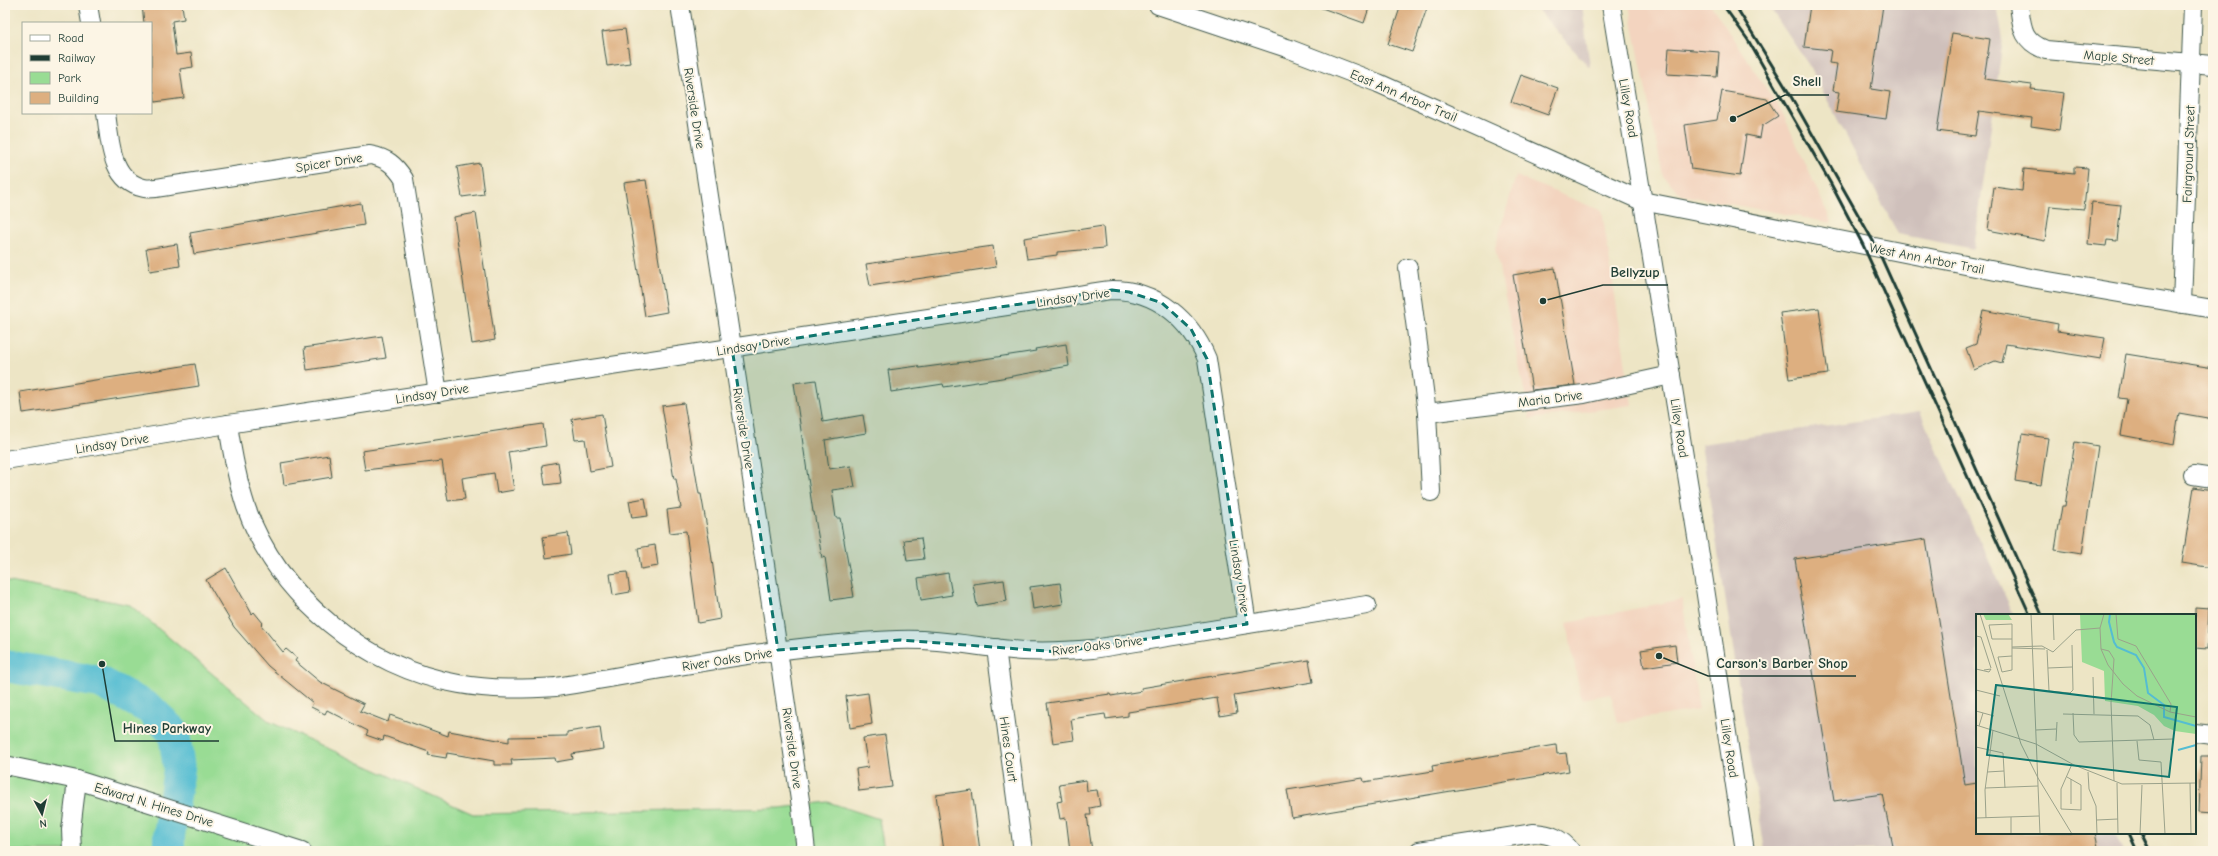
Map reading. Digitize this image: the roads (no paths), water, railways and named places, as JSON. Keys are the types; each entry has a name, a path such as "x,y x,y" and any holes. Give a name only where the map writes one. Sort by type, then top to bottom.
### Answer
{"street":[{"path":"88,5 91,22"},
{"name":"Riverside Drive","path":"680,5 778,650 806,851"},
{"name":"Lilley Road","path":"1611,5 1635,141 1642,201 1671,375 1745,851"},
{"name":"Maple Street","path":"2019,5 2022,27 2029,40 2033,45 2046,50 2213,65"},
{"name":"Fairground Street","path":"2182,304 2193,5"},
{"name":"East Ann Arbor Trail","path":"1174,8 1287,48 1378,83 1642,201"},
{"name":"Spicer Drive","path":"106,114 113,158 117,168 123,176 133,184 143,188 175,185 370,156 380,157 397,168 404,179 438,392"},
{"name":"West Ann Arbor Trail","path":"1642,201 2016,275 2213,309"},
{"path":"1408,268 1428,413 1430,492"},
{"name":"Lindsay Drive","path":"5,460 228,424 1112,290 1129,292 1162,303 1179,315 1191,328 1207,359 1248,624"},
{"name":"Maria Drive","path":"1428,413 1584,394 1671,375"},
{"name":"River Oaks Drive","path":"228,424 235,467 246,508 260,539 281,572 303,599 332,626 365,648 400,666 428,677 459,684 491,689 556,687 778,650 900,640 950,642 996,648 1059,652 1366,605"},
{"path":"2193,475 2213,478"},
{"name":"Hines Court","path":"996,648 1023,851"},
{"path":"2196,733 2213,734"},
{"name":"Edward N. Hines Drive","path":"5,766 77,780 302,851"},
{"path":"72,851 71,830 77,780"},
{"path":"1418,851 1534,833 1544,833 1560,840 1571,851"}],"waterway":[{"path":"5,666 100,682 150,709 174,733 179,769 169,836 169,851"}],"railway":[{"path":"1723,5 1748,40 1831,184 1863,245 2030,614"},
{"path":"1735,5 1789,93 1877,248 2042,614"},
{"path":"2129,834 2137,851"},
{"path":"2142,834 2150,851"}],"place":[{"name":"Shell","path":"1733,119"},
{"name":"Bellyzup","path":"1543,301"},
{"name":"Carson's Barber Shop","path":"1659,656"},
{"name":"Hines Parkway","path":"102,664"}]}
